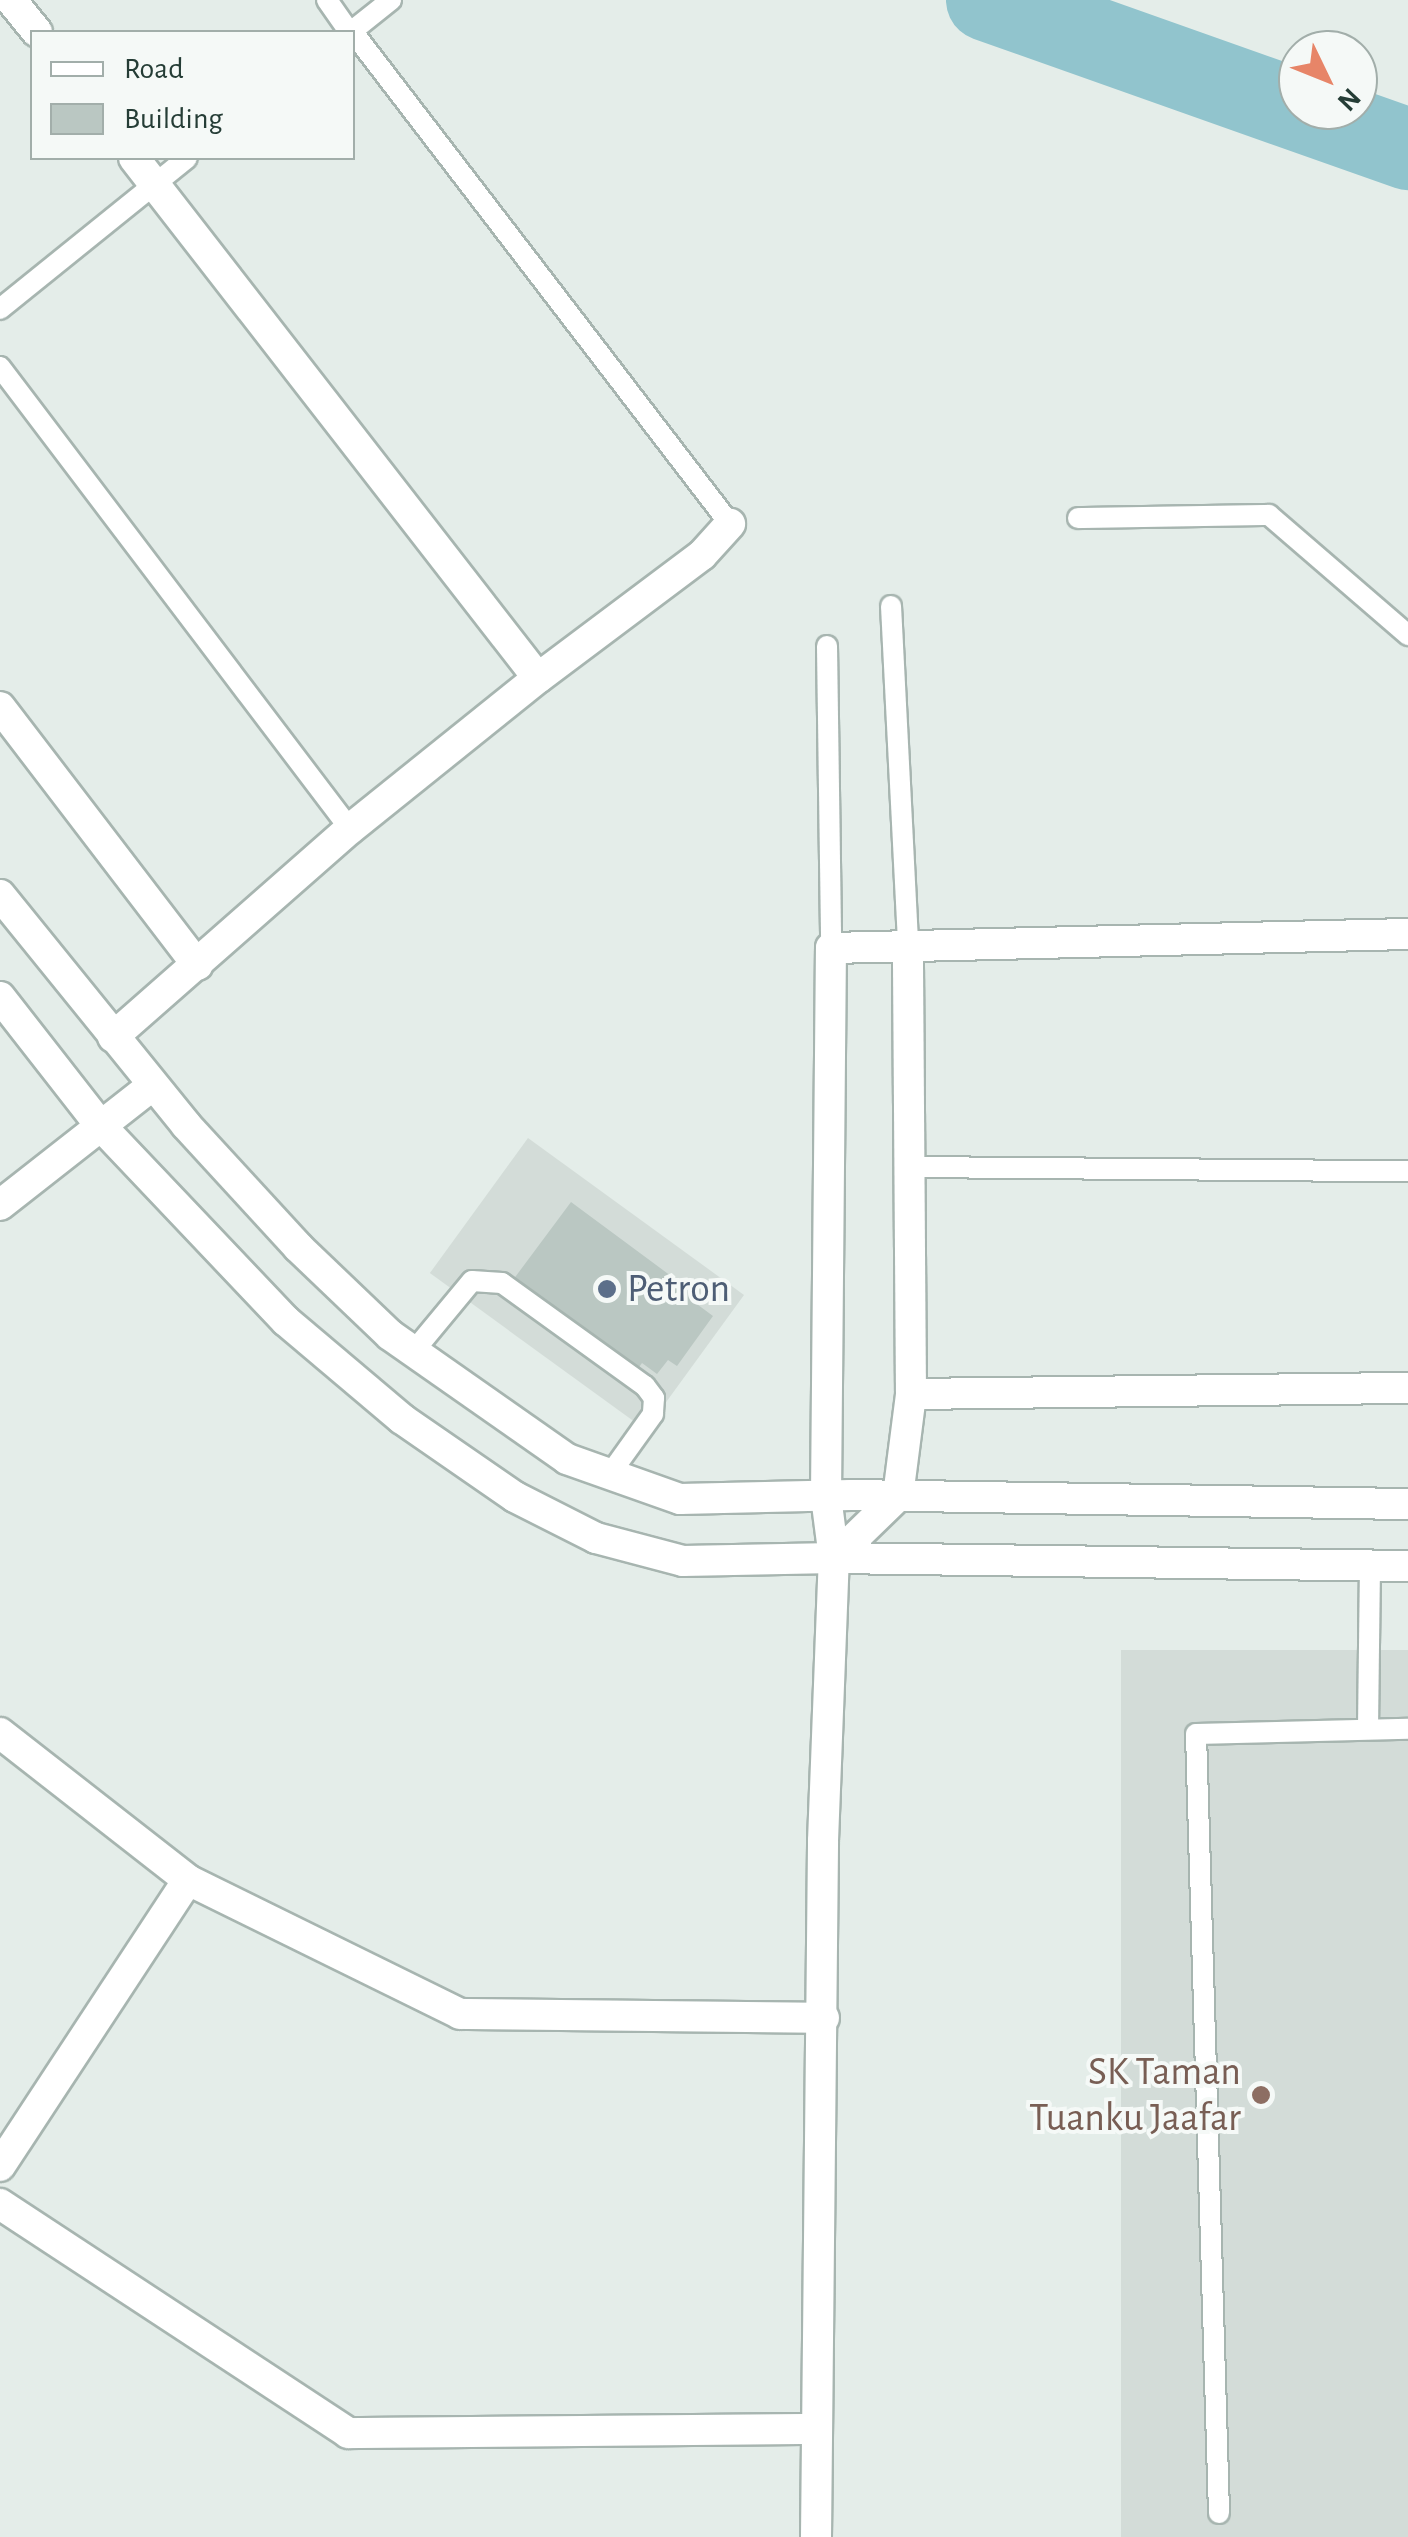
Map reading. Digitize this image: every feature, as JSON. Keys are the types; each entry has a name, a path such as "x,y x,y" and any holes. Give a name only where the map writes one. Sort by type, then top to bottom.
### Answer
{"street":[{"path":"11,0 35,30"},
{"path":"136,160 538,678"},
{"path":"113,1037 350,829 538,678 702,555 730,524"},
{"path":"0,707 197,965"},
{"path":"0,896 153,1085 298,1247 390,1335 567,1459 680,1500 898,1496 1408,1504"},
{"path":"816,2537 823,1841 834,1558 826,1496 831,948 1408,934"},
{"path":"834,1558 898,1496 912,1394 908,944"},
{"path":"0,998 100,1125 286,1322 402,1419 515,1496 596,1538 684,1561 834,1558 1408,1566"},
{"path":"0,1205 153,1085"},
{"path":"912,1394 1408,1388"},
{"path":"0,1733 188,1880 460,2014 824,2018"},
{"path":"0,2166 188,1880"},
{"path":"0,2204 348,2433 816,2429"}],"lane":[{"path":"327,0 349,30"},
{"path":"353,30 392,0"},
{"path":"355,38 730,524"},
{"path":"0,309 184,160"},
{"path":"0,367 350,829"},
{"path":"1078,518 1269,514 1408,635"},
{"path":"892,606 908,944"},
{"path":"827,646 831,948"},
{"path":"910,1166 1408,1171"},
{"path":"414,1352 472,1281 502,1284 645,1386 654,1398 652,1414 610,1474"},
{"path":"1368,1728 1370,1565"},
{"path":"1219,2513 1196,1734 1408,1729"}],"shaded area":[{"path":"528,1138 744,1295 646,1430 430,1273"},
{"name":"SK Taman Tuanku Jaafar","path":"1121,1650 1408,1650 1408,2537 1121,2537"}],"building":[{"path":"571,1202 694,1293 690,1299 713,1316 677,1366 668,1360 657,1374 642,1363 634,1374 510,1284"}],"waterway":[{"path":"987,0 1408,149"}],"place":[{"name":"Petron","path":"607,1289"},
{"name":"SK Taman Tuanku Jaafar","path":"1261,2095"}]}
